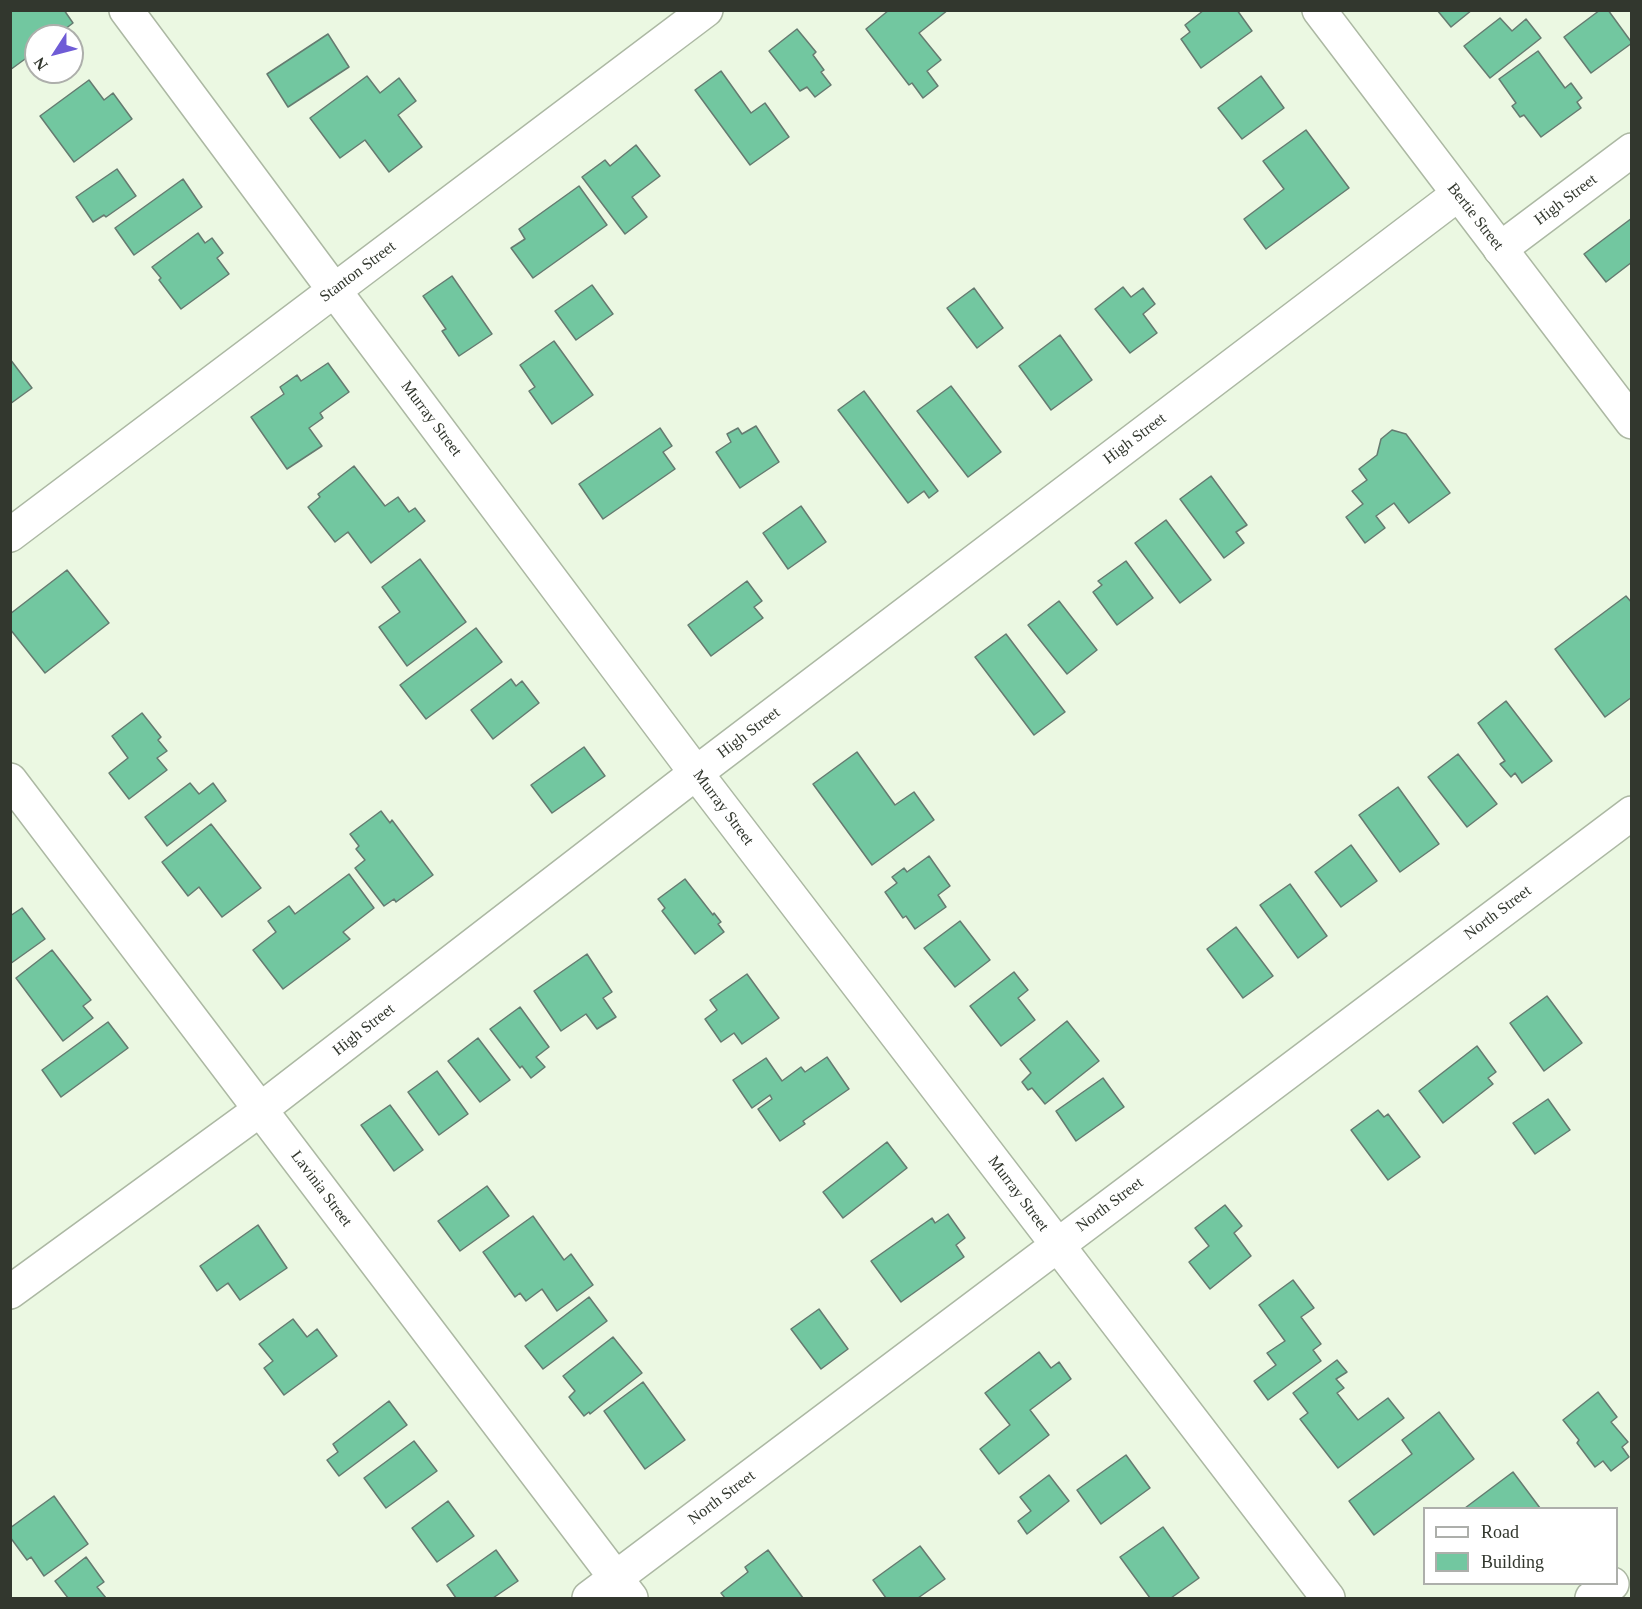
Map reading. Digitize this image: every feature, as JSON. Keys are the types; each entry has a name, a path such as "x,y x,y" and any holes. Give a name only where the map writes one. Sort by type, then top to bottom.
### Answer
{"street":[{"name":"Murray Street","path":"126,10 696,773 1328,1599"},
{"name":"Stanton Street","path":"10,535 706,10"},
{"name":"Bertie Street","path":"1319,10 1457,195 1632,422"},
{"name":"High Street","path":"1500,249 1632,150"},
{"name":"High Street","path":"10,1292 261,1109 696,773 1457,195"},
{"name":"Lavinia Street","path":"10,780 623,1589"},
{"name":"North Street","path":"589,1599 623,1589 1058,1244 1632,813"},
{"path":"1618,1579 1632,1568"},
{"path":"1592,1599 1611,1585"}],"building":[{"path":"10,10 64,10 72,24 24,24 24,60 10,70"},
{"path":"889,10 948,10 919,33 941,60 927,71 938,86 923,98 912,83 909,85 866,29"},
{"path":"1204,10 1237,10 1252,31 1201,68 1181,39 1190,32 1185,25"},
{"path":"1437,10 1472,10 1451,27"},
{"path":"1600,10 1608,10 1632,43 1591,73 1564,37"},
{"path":"1500,18 1512,31 1526,19 1541,38 1490,78 1464,46"},
{"path":"797,29 816,52 813,55 824,70 821,72 831,85 815,97 807,87 800,91 769,51"},
{"path":"328,34 349,67 288,107 267,74"},
{"path":"1538,51 1565,88 1571,83 1582,98 1577,102 1581,108 1541,137 1524,115 1520,117 1512,106 1516,103 1499,79"},
{"path":"721,71 751,113 765,103 789,137 750,165 695,90"},
{"path":"367,76 380,93 399,78 416,101 398,115 422,147 389,172 365,140 340,158 310,118"},
{"path":"1261,76 1284,108 1242,139 1218,108"},
{"path":"89,80 104,100 113,93 132,119 74,162 40,116"},
{"path":"1306,130 1349,188 1266,249 1244,219 1284,189 1263,161"},
{"path":"636,145 660,176 632,197 647,217 625,234 582,177 605,160 610,166"},
{"path":"117,169 136,196 106,217 104,215 93,222 76,197"},
{"path":"183,179 202,207 134,255 115,228"},
{"path":"579,186 607,225 533,278 511,248 525,239 519,229"},
{"path":"1632,218 1632,262 1606,282 1584,254"},
{"path":"198,233 205,243 212,238 223,253 217,258 229,274 181,309 152,267"},
{"path":"452,276 492,334 459,356 442,331 446,329 423,296"},
{"path":"592,285 613,314 576,340 555,311"},
{"path":"1123,287 1131,297 1143,288 1155,304 1143,314 1157,333 1130,353 1095,309"},
{"path":"974,288 1003,328 977,348 947,308"},
{"path":"1060,335 1092,380 1051,410 1019,366"},
{"path":"554,341 593,395 552,424 529,391 535,387 520,365"},
{"path":"10,359 32,388 10,404"},
{"path":"328,363 349,392 320,413 323,418 309,428 322,446 287,469 251,417 284,394 280,387 297,375 301,381"},
{"path":"951,386 1001,452 968,477 917,411"},
{"path":"864,391 938,491 929,498 924,491 908,503 838,410"},
{"path":"756,426 779,462 740,488 716,452 731,442 727,434 738,428 742,434"},
{"path":"660,428 672,446 663,452 675,469 603,519 579,484"},
{"path":"1392,430 1406,434 1450,493 1409,523 1394,503 1376,516 1385,528 1365,543 1346,517 1363,504 1352,491 1367,480 1359,469 1377,455 1381,439"},
{"path":"354,466 385,506 398,497 409,512 415,508 425,521 371,563 348,532 335,542 308,507 320,497 318,494"},
{"path":"1211,476 1247,525 1236,532 1244,543 1224,558 1180,499"},
{"path":"801,506 826,542 788,569 763,533"},
{"path":"1166,520 1211,580 1180,603 1135,543"},
{"path":"420,559 466,622 407,666 379,627 400,612 382,587"},
{"path":"1126,561 1153,598 1117,625 1093,592 1102,585 1098,581"},
{"path":"67,570 109,623 45,673 10,629 10,614"},
{"path":"747,581 762,601 754,607 763,618 711,656 688,625"},
{"path":"1626,596 1632,603 1632,697 1605,717 1555,649"},
{"path":"1059,601 1097,650 1067,674 1028,625"},
{"path":"476,628 502,662 426,719 400,685"},
{"path":"1006,634 1065,712 1034,735 975,657"},
{"path":"511,679 516,686 522,681 539,703 493,739 471,710"},
{"path":"1506,701 1552,761 1522,783 1515,773 1511,777 1500,764 1505,761 1478,723"},
{"path":"142,713 161,737 158,740 167,751 157,758 167,770 129,799 109,773 128,758 112,736"},
{"path":"584,747 605,776 552,813 531,785"},
{"path":"857,752 895,805 914,792 934,820 872,865 813,784"},
{"path":"1458,754 1497,804 1467,827 1428,777"},
{"path":"190,783 199,794 213,783 226,801 167,846 145,817"},
{"path":"1398,787 1439,844 1400,872 1359,815"},
{"path":"381,811 390,823 392,820 433,875 396,902 394,899 384,906 355,868 365,860 356,849 359,846 350,834"},
{"path":"211,824 261,888 222,917 199,887 188,896 162,862"},
{"path":"1351,845 1377,881 1341,907 1315,872"},
{"path":"929,856 950,886 938,895 946,907 915,929 906,916 903,918 885,892 897,883 892,877 904,868 907,872"},
{"path":"349,874 374,908 343,932 350,939 283,989 253,950 276,932 268,921 289,906 295,914"},
{"path":"685,879 721,922 718,924 724,932 695,954 662,911 665,908 658,899"},
{"path":"1290,884 1327,936 1298,958 1260,905"},
{"path":"22,908 45,939 10,964 10,916"},
{"path":"960,921 990,960 955,987 924,948"},
{"path":"1236,927 1273,976 1243,998 1207,949"},
{"path":"52,950 91,1000 83,1006 93,1018 63,1041 16,978"},
{"path":"587,954 612,992 603,998 616,1017 597,1029 586,1014 561,1031 534,991"},
{"path":"1014,972 1028,990 1018,998 1035,1020 1001,1046 970,1006"},
{"path":"747,974 779,1018 742,1044 734,1033 721,1042 705,1019 717,1010 710,1000"},
{"path":"1547,996 1582,1043 1544,1071 1510,1023"},
{"path":"520,1007 549,1047 536,1057 545,1067 531,1078 522,1066 520,1068 490,1029"},
{"path":"1067,1021 1099,1061 1045,1104 1032,1088 1028,1090 1022,1082 1031,1073 1020,1059"},
{"path":"108,1022 128,1048 61,1097 42,1070"},
{"path":"478,1038 510,1080 480,1102 448,1061"},
{"path":"1477,1046 1496,1072 1488,1078 1493,1084 1443,1123 1419,1091"},
{"path":"827,1057 849,1089 803,1121 805,1124 780,1141 758,1109 772,1099 770,1095 752,1108 733,1080 766,1058 782,1081 801,1067 805,1072"},
{"path":"437,1071 468,1114 439,1135 408,1092"},
{"path":"1103,1078 1124,1107 1076,1141 1056,1111"},
{"path":"1548,1099 1570,1130 1535,1154 1513,1123"},
{"path":"390,1105 423,1150 394,1171 361,1125"},
{"path":"1378,1110 1384,1117 1388,1114 1420,1157 1388,1180 1351,1130"},
{"path":"887,1142 907,1168 843,1218 823,1192"},
{"path":"487,1186 509,1216 460,1251 438,1221"},
{"path":"1225,1205 1242,1226 1234,1233 1251,1256 1210,1289 1189,1262 1209,1246 1195,1228"},
{"path":"948,1214 965,1238 956,1245 964,1257 901,1302 871,1261 932,1218 935,1223"},
{"path":"533,1216 564,1260 571,1254 593,1285 557,1311 542,1289 526,1301 520,1293 515,1297 483,1252"},
{"path":"258,1225 287,1268 240,1300 228,1283 217,1291 200,1266"},
{"path":"1293,1280 1314,1308 1301,1317 1321,1344 1313,1350 1321,1361 1268,1400 1254,1381 1276,1365 1267,1353 1285,1341 1259,1305"},
{"path":"589,1297 607,1321 543,1369 525,1346"},
{"path":"819,1309 848,1349 821,1369 791,1329"},
{"path":"293,1319 307,1337 317,1329 337,1356 284,1395 264,1368 273,1361 259,1344"},
{"path":"613,1337 642,1373 590,1414 589,1412 584,1416 569,1397 575,1391 563,1376"},
{"path":"1039,1352 1051,1368 1059,1362 1071,1379 1030,1410 1049,1435 999,1474 980,1449 1010,1425 985,1393"},
{"path":"1337,1360 1347,1372 1336,1379 1344,1388 1337,1393 1358,1420 1388,1398 1404,1418 1338,1468 1300,1419 1308,1413 1293,1393"},
{"path":"643,1382 685,1440 645,1469 604,1411"},
{"path":"1598,1392 1617,1417 1611,1422 1628,1442 1622,1447 1629,1457 1611,1471 1603,1461 1595,1467 1577,1443 1579,1440 1563,1420"},
{"path":"389,1401 407,1425 339,1476 327,1460 338,1452 333,1444"},
{"path":"1439,1412 1474,1459 1374,1535 1349,1501 1412,1454 1402,1440"},
{"path":"414,1441 437,1471 386,1508 364,1478"},
{"path":"1126,1455 1150,1488 1101,1524 1077,1490"},
{"path":"1513,1472 1539,1507 1466,1507"},
{"path":"1049,1475 1069,1501 1027,1534 1018,1521 1031,1511 1020,1497"},
{"path":"54,1496 88,1544 44,1576 31,1557 27,1560 10,1537 10,1528"},
{"path":"448,1501 474,1536 437,1562 412,1528"},
{"path":"1163,1527 1199,1578 1171,1598 1150,1598 1120,1557"},
{"path":"920,1546 945,1579 918,1598 886,1598 873,1580"},
{"path":"496,1550 518,1581 493,1598 456,1598 447,1585"},
{"path":"768,1550 803,1598 725,1598 721,1593 748,1572 745,1567"},
{"path":"86,1557 104,1582 97,1587 106,1598 68,1598 55,1581"}]}
